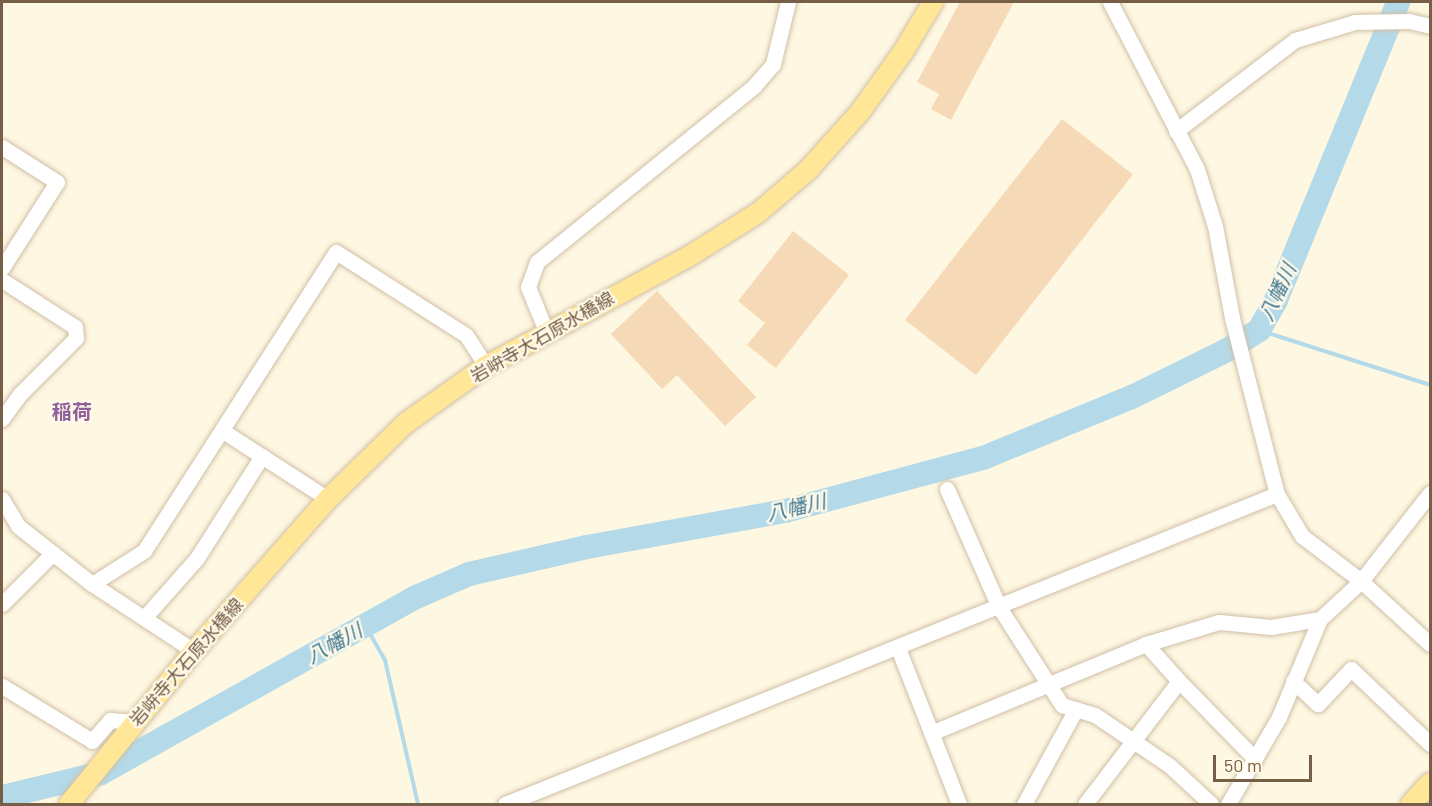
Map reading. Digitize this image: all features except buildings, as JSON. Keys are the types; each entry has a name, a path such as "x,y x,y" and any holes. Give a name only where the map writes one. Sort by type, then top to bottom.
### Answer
{"main road":[{"name":"岩峅寺大石原水橋線","path":"69,804 194,651 328,499 406,423 486,366 546,331 688,257 759,213 808,170 860,112 903,52 933,2"},
{"path":"1411,804 1431,783"}],"street":[{"path":"546,331 528,286 537,262 766,74 779,47 788,2"},
{"path":"1110,2 1197,169 1215,226 1232,318 1244,357 1277,494 1302,536 1361,580 1431,644"},
{"path":"1176,131 1295,40 1354,22 1409,21 1431,26"},
{"path":"2,147 57,182 2,268"},
{"path":"92,584 144,552 336,252 466,335 486,366"},
{"path":"2,280 75,327 76,338 20,394 2,419"},
{"path":"223,431 328,499"},
{"path":"144,618 197,558 262,456"},
{"path":"947,489 999,607 1045,683 1062,705 1095,715 1170,766 1211,804"},
{"path":"1228,804 1279,717 1320,619 1361,580 1431,493"},
{"path":"505,804 1277,494"},
{"path":"2,499 18,526 92,584 194,651"},
{"path":"2,604 53,553"},
{"path":"931,733 1045,683 1146,644 1219,622 1271,627 1320,619"},
{"path":"1146,644 1255,759"},
{"path":"898,648 959,804"},
{"path":"1293,681 1318,704 1350,669 1431,744"},
{"path":"1085,804 1179,681"},
{"path":"2,686 92,741 110,720 129,728"},
{"path":"1024,804 1076,709"}],"waterway":[{"name":"八幡川","path":"2,797 101,773 414,598 469,574 587,547 785,511 983,458 1132,397 1229,349 1259,330 1276,300 1398,2"},
{"path":"1259,330 1430,385"},
{"path":"365,625 385,660 418,804"}],"district":[{"name":"稲荷","path":"72,411"}]}
